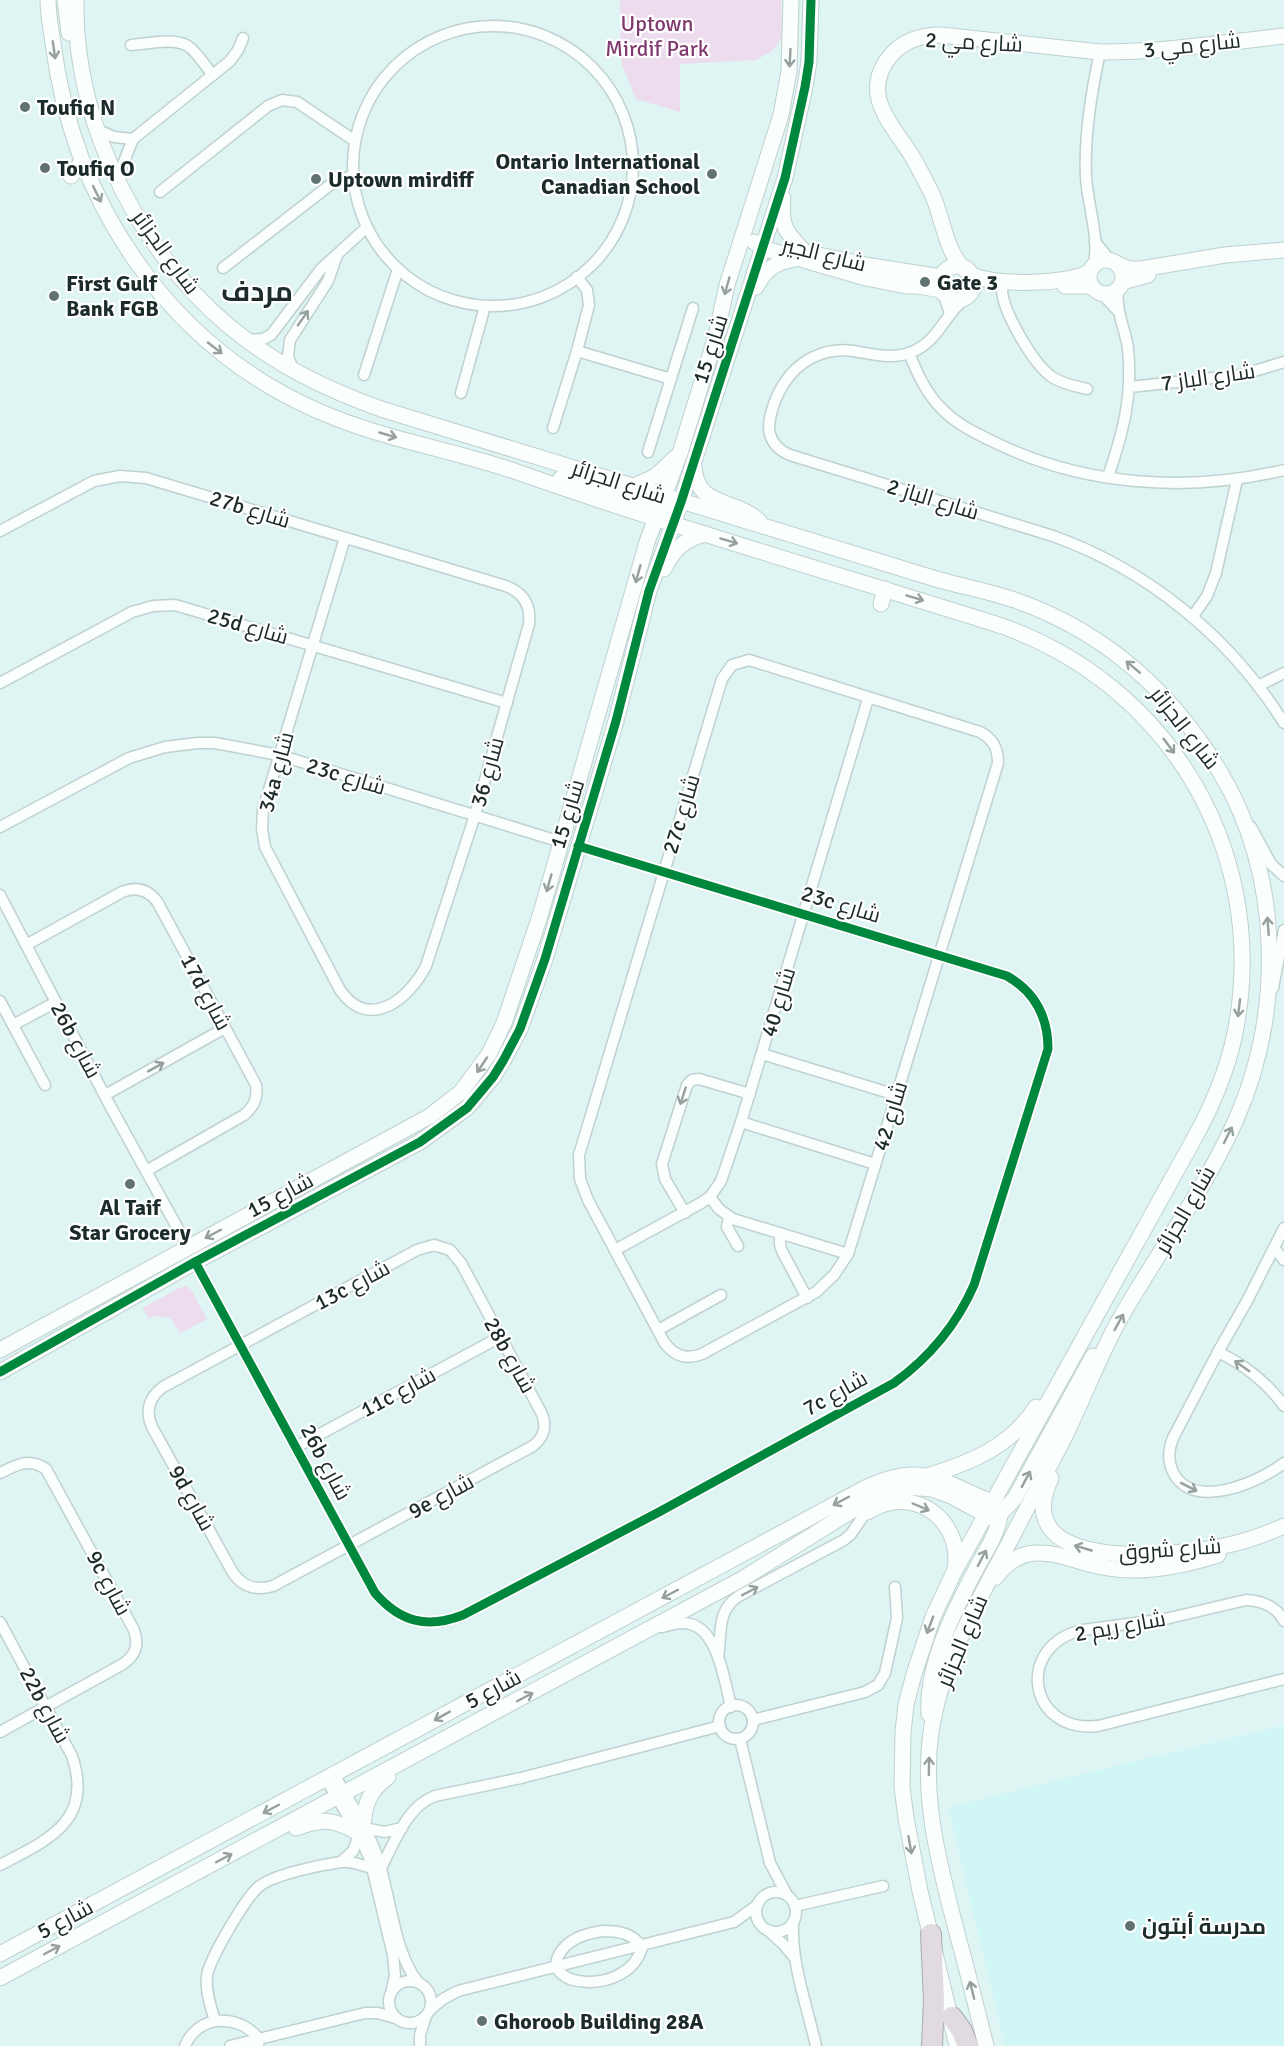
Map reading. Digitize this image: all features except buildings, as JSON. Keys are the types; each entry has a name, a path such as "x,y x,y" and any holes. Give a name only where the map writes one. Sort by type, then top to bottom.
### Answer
{"highway":[{"path":"931,1934 934,2000 932,2046"},
{"path":"952,2017 962,2031 968,2046"}],"street":[{"path":"65,0 68,32 78,52"},
{"name":"شارع الجزائر","path":"76,0 78,52 96,129 117,179 143,225 186,283 211,310 246,340 293,371 341,394 381,409 634,486 660,507 673,523 883,596 1002,626 1039,640 1073,659 1121,695 1163,738 1195,784 1217,828 1234,882 1243,941 1242,978 1235,1035 1224,1071 1211,1106 1194,1139 1073,1357 993,1511 954,1572 922,1648 906,1705 902,1787 910,1848 952,2017 957,2046"},
{"name":"شارع 15","path":"0,1350 430,1116 461,1092 489,1054 504,1023 540,916 647,542 680,453 716,336 727,285 784,101 789,71 791,0"},
{"name":"شارع 15","path":"0,1372 195,1262 420,1142 467,1108 504,1061 520,1029 544,959 616,721 648,591 681,502 745,302 760,242 785,178 805,87 811,0"},
{"name":"شارع الجزائر","path":"47,2 62,100 82,162 112,223 143,271 187,324 226,356 277,390 326,414 377,432 489,462 624,510 660,507 681,502 936,579 1016,600 1055,617 1093,638 1135,669 1172,706 1212,759 1245,818 1262,877 1270,938 1268,999 1254,1069 1234,1124 1108,1342 1065,1435 979,1597 948,1668 931,1732 930,1794 936,1842 986,2046"},
{"path":"511,27 553,39 572,50 604,80 625,119 631,140 633,162 629,195 619,226 608,245 577,277 543,296 505,305 485,306 453,300 424,288 398,269 380,249 367,227 357,202 353,175 355,141 368,103 392,70 407,56 445,35 477,28 511,27"},
{"name":"شارع مي 2","path":"968,282 952,251 939,210 926,181 880,107 878,84 886,61 910,40 931,35 1100,52"},
{"name":"شارع مي 3","path":"1100,52 1153,50 1284,36"},
{"path":"117,179 133,139 234,56 243,38"},
{"path":"131,45 182,43 190,48 213,75"},
{"path":"1100,52 1090,99 1086,154 1087,188 1096,253 1094,279 1119,312"},
{"path":"160,192 268,106 282,100 297,102 355,141"},
{"path":"96,129 114,137 133,139"},
{"path":"760,242 777,154 778,144 774,135"},
{"path":"71,176 82,162"},
{"path":"223,268 330,185 353,175"},
{"path":"745,302 752,295 767,270 782,261 800,255 783,223 785,178"},
{"path":"246,340 263,339 271,335 321,269 367,227"},
{"path":"1095,241 1123,274 1117,300 1128,345 1130,387 1125,426 1108,477"},
{"name":"شارع الجير","path":"739,249 760,242 800,255 908,279 918,286 943,283"},
{"path":"1094,279 1101,260 1141,269 1225,255 1284,250"},
{"path":"950,314 943,283 952,251"},
{"path":"293,371 288,356 290,340 328,281 337,255"},
{"path":"943,283 955,300 968,282 986,280 1019,282 1079,277 1094,279 1110,293 1120,285 1138,277 1204,265 1284,257"},
{"path":"943,283 957,267 968,282 1002,289 1094,279"},
{"path":"364,375 398,269"},
{"path":"553,428 589,305 587,290 577,277"},
{"name":"شارع الباز 2","path":"968,282 937,333 929,342 909,353 880,356 839,350 822,353 806,361 792,372 780,389 770,423 772,441 780,450 790,455 1086,548 1142,578 1193,616 1221,644 1258,686 1284,723"},
{"path":"1002,289 1005,308 1038,364 1060,382 1087,389"},
{"path":"461,393 485,306"},
{"path":"648,452 693,308"},
{"path":"577,351 671,379"},
{"path":"909,353 917,374 932,398 960,424 1033,460 1070,471 1134,481 1185,483 1237,480 1284,470"},
{"name":"شارع الباز 7","path":"1130,387 1241,375 1284,362"},
{"path":"634,486 663,471 680,453"},
{"path":"694,460 696,481 705,494 746,510 764,526"},
{"path":"489,462 515,464 660,507"},
{"name":"27b شارع","path":"0,531 100,479 120,476 146,478 506,586"},
{"path":"1193,616 1207,596 1216,573 1237,480"},
{"path":"624,510 637,523 647,542"},
{"path":"648,591 657,581 676,548 692,537 707,534"},
{"name":"34a شارع","path":"345,538 279,755 262,819 265,847 346,998 362,1009 381,1009 403,996 426,966"},
{"name":"شارع 36","path":"426,966 475,815 530,616 525,600 520,594 506,586"},
{"name":"25d شارع","path":"0,683 132,612 153,606 175,605 507,703"},
{"name":"27c شارع","path":"664,1342 583,1190 578,1167 579,1155 722,679 732,665 749,660 868,699 980,732 992,741 996,748 998,763"},
{"path":"1258,686 1284,673"},
{"name":"شارع 40","path":"615,1250 710,1197 721,1181 805,914 868,699"},
{"name":"23c شارع","path":"0,827 113,765 146,752 180,744 215,743 279,755 561,842"},
{"name":"شارع 42","path":"664,1342 676,1355 694,1358 807,1298 834,1275 848,1254 998,763"},
{"path":"1245,818 1271,864 1284,876"},
{"name":"23c شارع","path":"578,846 1007,976 1025,987 1041,1009 1046,1022 1048,1048"},
{"name":"17d شارع","path":"26,945 122,892 143,890 154,897 158,903 256,1085 256,1099 244,1115 146,1171"},
{"name":"26b شارع","path":"0,895 188,1247"},
{"path":"540,916 540,931 534,955 539,961 544,959"},
{"path":"1268,999 1275,979 1284,930"},
{"path":"0,1001 45,1085"},
{"path":"13,1025 56,1002"},
{"path":"105,1095 225,1028"},
{"name":"7c شارع","path":"463,1615 659,1512 874,1394 920,1364 952,1328 974,1285 1048,1048"},
{"path":"762,1054 896,1095"},
{"path":"685,1213 665,1179 662,1164 687,1085 695,1079 750,1094"},
{"path":"741,1122 875,1164"},
{"path":"308,1202 348,1175 349,1170 343,1163"},
{"path":"710,1197 718,1209 729,1217 848,1254"},
{"path":"729,1217 727,1227 738,1246"},
{"path":"1284,1228 1170,1445 1169,1461 1175,1476 1187,1488 1203,1493 1212,1493 1245,1483 1284,1463"},
{"path":"780,1234 782,1251 807,1298"},
{"name":"13c شارع","path":"241,1345 425,1246 450,1250 461,1263"},
{"path":"1274,1248 1284,1260"},
{"name":"26b شارع","path":"195,1262 375,1593 396,1612 422,1622 450,1620 463,1615"},
{"name":"28b شارع","path":"461,1263 545,1420 543,1435 533,1446"},
{"path":"658,1330 721,1295"},
{"path":"16,1363 11,1359 12,1354 61,1326 69,1314"},
{"name":"11c شارع","path":"296,1447 500,1337"},
{"path":"931,1732 928,1708 933,1672 946,1632 964,1590 997,1528 993,1511 1015,1498 1087,1364 1108,1342"},
{"name":"9d شارع","path":"241,1345 157,1391 152,1397 148,1412 152,1427 234,1573 243,1584 257,1589 273,1586 348,1545"},
{"path":"1218,1352 1259,1379 1284,1406"},
{"path":"928,1475 970,1462 987,1454 1013,1435 1027,1420 1054,1377 1073,1357"},
{"name":"شارع شروق","path":"1065,1435 1062,1455 1048,1485 1044,1500 1045,1514 1055,1533 1068,1543 1103,1552 1183,1558 1253,1546 1284,1534"},
{"name":"9e شارع","path":"348,1545 533,1446"},
{"name":"9c شارع","path":"0,1473 22,1462 39,1464 46,1469 137,1637 137,1646 129,1660 0,1732"},
{"name":"شارع 5","path":"0,1954 865,1488 911,1474 928,1475 942,1479 993,1511"},
{"name":"شارع 5","path":"0,1978 742,1579 861,1504 895,1489 919,1487 942,1492 993,1511"},
{"path":"742,1579 866,1512 891,1502 915,1503 941,1518 951,1533 956,1552 954,1572"},
{"path":"718,1657 722,1616 728,1605 739,1596 844,1540 866,1512"},
{"name":"شارع شروق","path":"979,1597 1007,1565 1030,1553 1047,1552 1092,1565 1121,1570 1151,1570 1183,1558 1260,1536 1284,1526"},
{"path":"753,1720 865,1692 878,1685 885,1672 896,1625 895,1587"},
{"name":"شارع ريم 2","path":"1284,1621 1276,1610 1267,1604 1257,1600 1246,1600 1165,1618 1070,1633 1053,1644 1041,1660 1038,1687 1049,1711 1071,1725 1084,1727 1098,1726 1284,1679"},
{"name":"22b شارع","path":"0,1622 72,1756 78,1786 75,1804 70,1815 54,1835 0,1865"},
{"path":"645,1632 675,1623 688,1623 705,1633 718,1657 731,1707"},
{"path":"737,1706 747,1710 753,1720 750,1732 740,1739 728,1737 720,1726 722,1714 731,1707 737,1706"},
{"path":"420,2044 389,2008 395,1975 377,1868 419,1804 435,1796 521,1778 720,1726"},
{"path":"740,1739 771,1863 795,1906 793,1941 816,2046"},
{"path":"341,1862 353,1851 361,1830 366,1802 375,1787 416,1756"},
{"path":"330,1777 361,1830 377,1868 404,1958 431,1996 420,2044"},
{"path":"276,1831 288,1831 325,1820 361,1830 384,1832 402,1828"},
{"path":"214,2022 206,1984 208,1970 249,1896 260,1885 274,1878 341,1862 377,1868"},
{"path":"767,1894 771,1863"},
{"path":"795,1906 883,1886"},
{"path":"230,2046 258,2043 365,2013 378,2013 412,2023 428,2013 443,1999 458,1991 642,1947 734,1922 756,1906 767,1894 777,1892 787,1895"},
{"path":"756,1906 756,1918 796,1960"},
{"path":"734,1922 767,1930 783,1931 793,1922"},
{"path":"620,1931 633,1937 642,1947 636,1959 626,1970 604,1981 573,1980 560,1973 556,1967 556,1960 564,1947 576,1938 593,1932 620,1931"},
{"path":"365,2013 391,1992 396,1985 407,1980 458,1991"},
{"path":"184,2046 194,2031 223,2020 240,2023 254,2032 258,2043"}],"shaded area":[{"name":"مدرسة أبتون","path":"1284,1725 1284,2046 1005,2046 948,1807"}],"green space":[{"name":"Uptown Mirdif Park","path":"620,0 781,0 782,38 771,52 756,60 680,64 680,112 636,99 621,62"},
{"path":"187,1286 207,1319 181,1333 170,1318 154,1316 149,1319 143,1308"}],"cycle path":[{"path":"0,1372 195,1262 420,1142 467,1108 503,1061 520,1029 545,959 616,721 649,591 681,502 785,178 809,62 811,0"},
{"path":"195,1262 375,1593 394,1611 426,1622 438,1622 463,1615 659,1512 894,1383 941,1340 959,1314 974,1285 1048,1049 1046,1026 1032,997 1017,982 1007,976 578,846"}],"place":[{"name":"Toufiq N","path":"25,107"},
{"name":"Toufiq O","path":"45,168"},
{"name":"Ontario International Canadian School","path":"712,174"},
{"name":"Uptown mirdiff","path":"316,179"},
{"name":"Gate 3","path":"925,282"},
{"name":"First Gulf Bank FGB","path":"54,296"},
{"name":"Al Taif Star Grocery","path":"130,1184"},
{"name":"مدرسة أبتون","path":"1130,1926"},
{"name":"Ghoroob Building 28A","path":"482,2021"}],"district":[{"name":"مردف","path":"257,292"}]}
